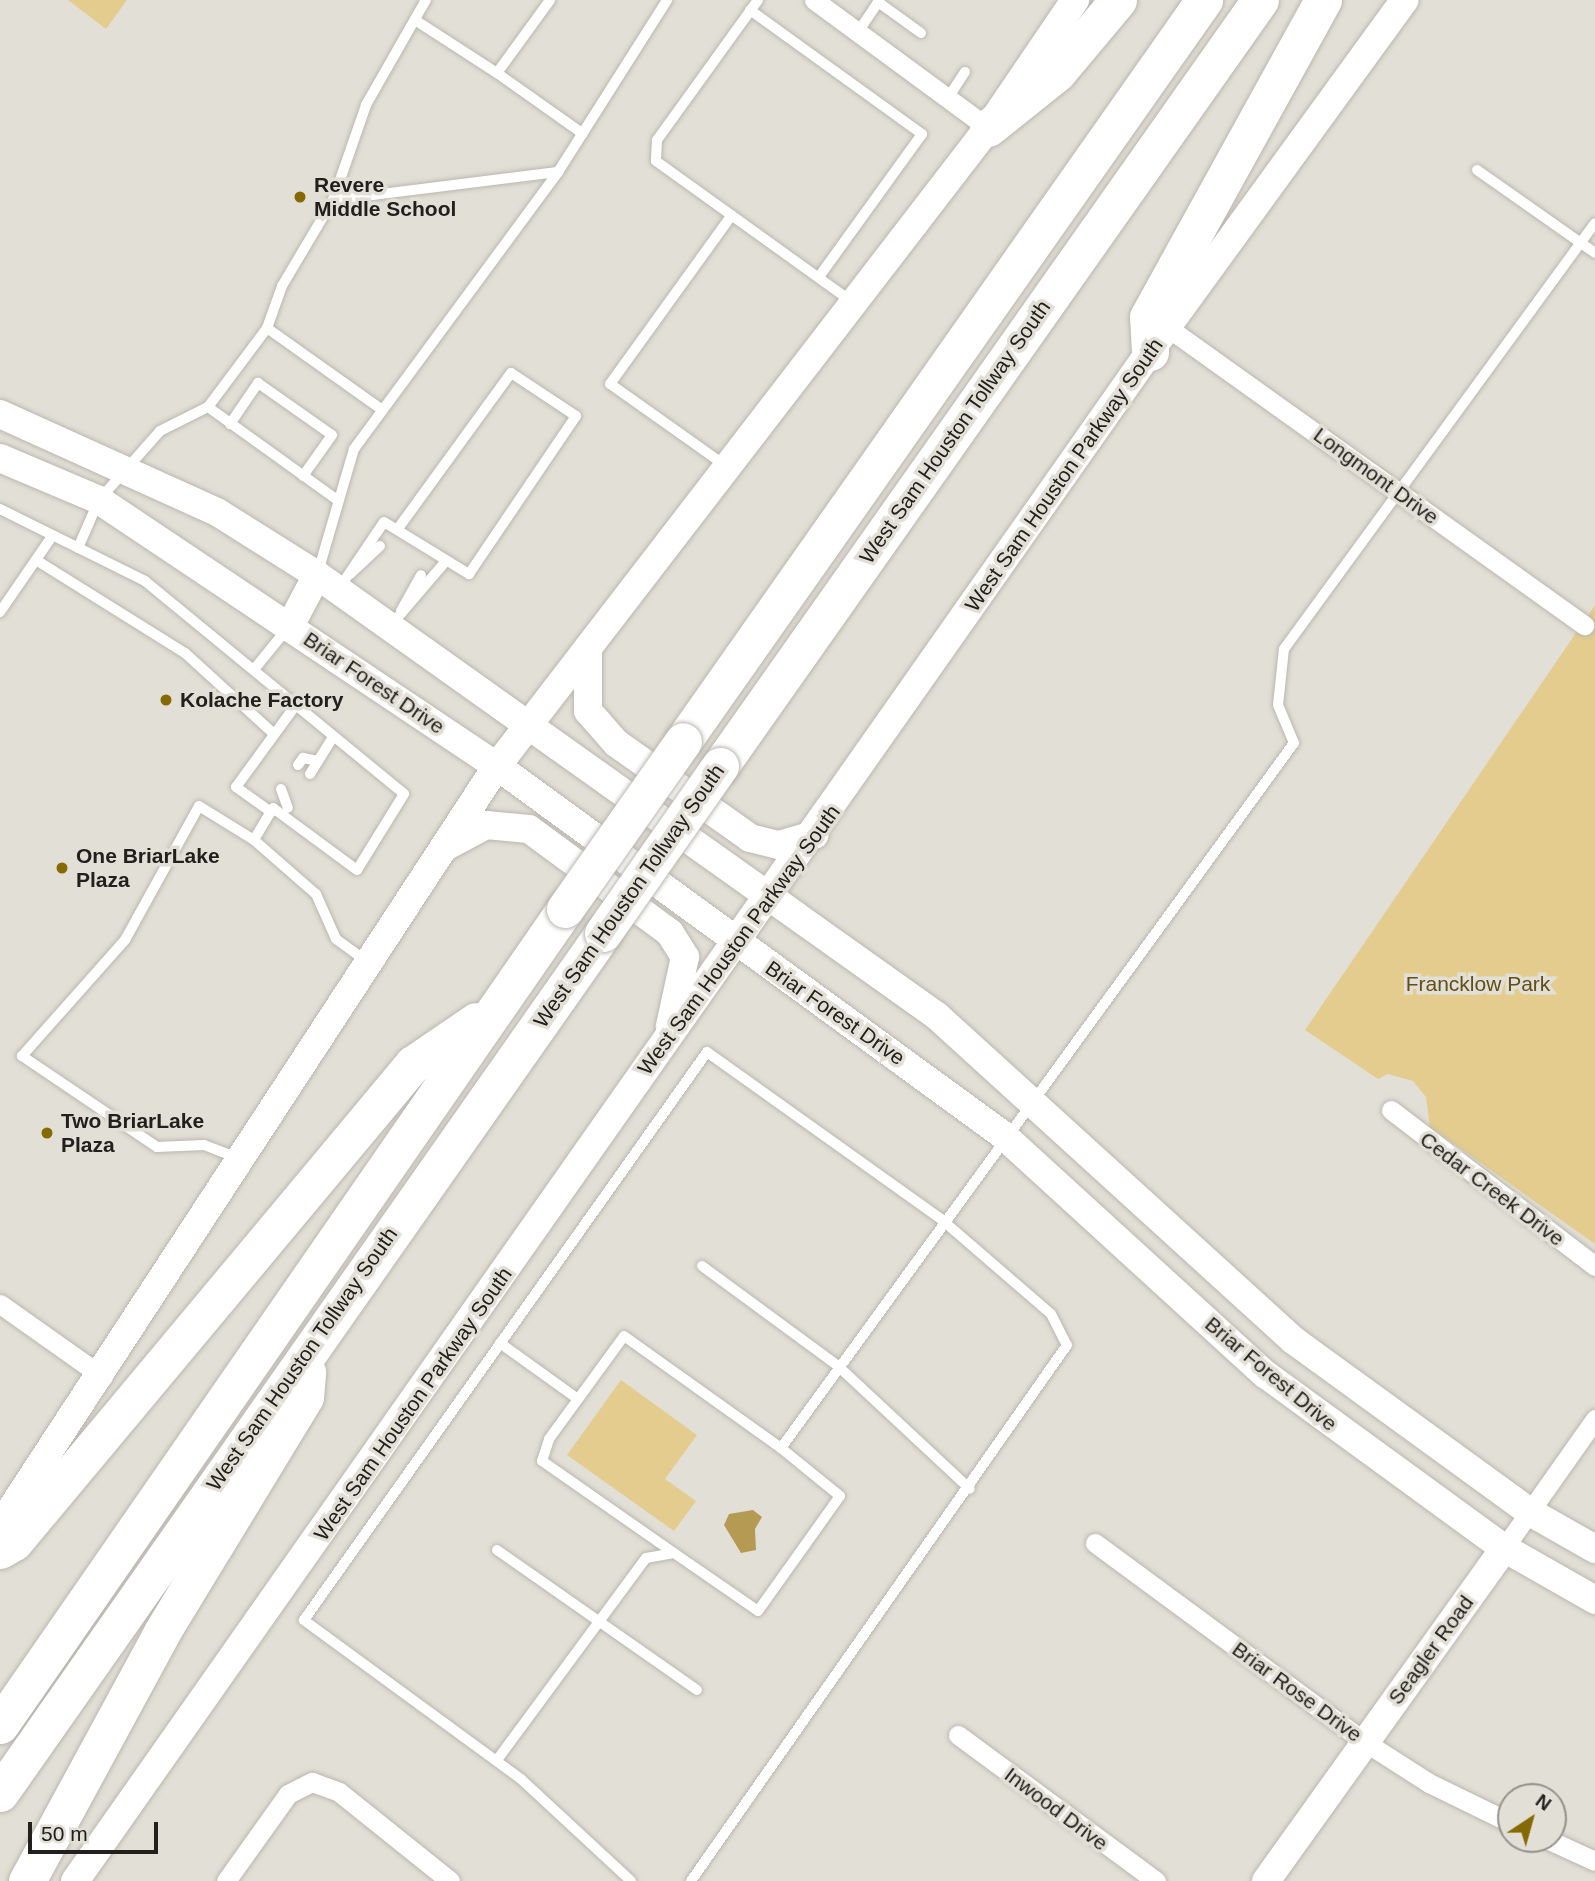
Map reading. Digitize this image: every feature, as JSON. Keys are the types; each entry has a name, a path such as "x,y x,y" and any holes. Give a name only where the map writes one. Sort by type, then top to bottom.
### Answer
{"highway":[{"path":"988,128 1056,72 1118,0"},
{"name":"West Sam Houston Tollway South","path":"0,1725 495,1009 1204,0"},
{"name":"West Sam Houston Tollway South","path":"0,1793 1259,0"},
{"path":"1158,340 1148,317 1323,0"},
{"path":"0,1550 15,1542 413,1064 495,1009"},
{"path":"27,1881 162,1632 304,1397 310,1348"}],"main road":[{"path":"0,1526 103,1377 497,766 988,128 1075,0"},
{"name":"West Sam Houston Parkway South","path":"75,1881 667,1039 816,835 1158,340 1405,0"},
{"name":"Briar Forest Drive","path":"0,414 128,468 217,512 335,580 395,620 526,725 937,1016 1293,1340 1530,1512 1595,1549"},
{"name":"Briar Forest Drive","path":"0,458 99,500 497,766 736,944 1003,1135 1265,1374 1504,1548 1595,1600"},
{"path":"290,626 335,580"},
{"path":"588,650 588,711 616,743 750,838 779,845 816,835"},
{"path":"441,850 486,825 529,829 670,933 685,957 667,1039"},
{"path":"1265,1374 1293,1340"},
{"name":"Seagler Road","path":"1266,1881 1504,1548"}],"street":[{"path":"814,0 988,128"},
{"name":"Longmont Drive","path":"1158,340 1399,492 1584,625"},
{"name":"Cedar Creek Drive","path":"1391,1110 1595,1266"},
{"path":"0,1304 103,1377"},
{"name":"Seagler Road","path":"1504,1548 1595,1419"},
{"name":"Briar Rose Drive","path":"1095,1543 1365,1742 1429,1783 1497,1816"},
{"name":"Inwood Drive","path":"958,1735 1156,1881"},
{"path":"226,1881 288,1794 312,1782 339,1792 450,1881"},
{"path":"1567,1848 1595,1861"}],"lane":[{"path":"78,548 99,500 160,431 208,407 267,328 282,286 333,200 366,105 426,0"},
{"path":"498,73 550,0"},
{"path":"335,580 331,543 336,499 354,449 381,408 558,172 667,0"},
{"path":"758,0 657,140 656,162 854,303"},
{"path":"858,32 877,2 921,33"},
{"path":"750,10 922,134 818,277"},
{"path":"415,20 498,73 583,134"},
{"path":"948,98 965,72"},
{"path":"1477,170 1595,253"},
{"path":"333,200 558,172"},
{"path":"728,468 610,384 732,215"},
{"path":"780,1448 941,1219 1080,1037 1294,743 1278,705 1284,649 1595,223"},
{"path":"267,328 381,408"},
{"path":"335,580 382,523 399,527 467,575 576,421 544,395 509,375 399,527"},
{"path":"230,424 258,383 332,435 303,476"},
{"path":"208,407 336,499"},
{"path":"0,509 145,581 256,667 295,706 404,794 357,870 286,812 274,808 254,840"},
{"path":"0,612 53,535"},
{"path":"335,580 380,545"},
{"path":"36,560 185,653 274,734"},
{"path":"395,620 446,561"},
{"path":"395,620 421,575"},
{"path":"256,667 290,626"},
{"path":"271,813 236,788 295,706"},
{"path":"310,774 333,737"},
{"path":"298,765 303,758 318,761"},
{"path":"281,789 286,812"},
{"path":"286,812 295,798"},
{"path":"242,1160 204,1145 157,1147 22,1056 125,940 199,806 254,840 316,894 336,939 368,963"},
{"path":"631,1881 497,1760 304,1620 707,1052 941,1219 1052,1314 1067,1345 970,1489 691,1881"},
{"path":"702,1266 838,1366 970,1489"},
{"path":"624,1336 780,1448 840,1496 758,1611 542,1461 549,1439 578,1399 624,1336"},
{"path":"500,1343 578,1399"},
{"path":"497,1550 697,1690"},
{"path":"497,1760 646,1558 674,1553"}],"green space":[{"path":"68,0 127,0 106,29"},
{"name":"Francklow Park","path":"1595,605 1595,1244 1430,1127 1426,1097 1413,1081 1388,1074 1378,1079 1305,1030"},
{"path":"621,1380 697,1435 665,1479 696,1501 674,1531 567,1455"}],"shaded area":[{"path":"753,1510 762,1517 755,1529 756,1550 741,1553 724,1525 729,1514"}],"place":[{"name":"Revere Middle School","path":"300,197"},
{"name":"Kolache Factory","path":"166,700"},
{"name":"One BriarLake Plaza","path":"62,868"},
{"name":"Two BriarLake Plaza","path":"47,1133"}]}
